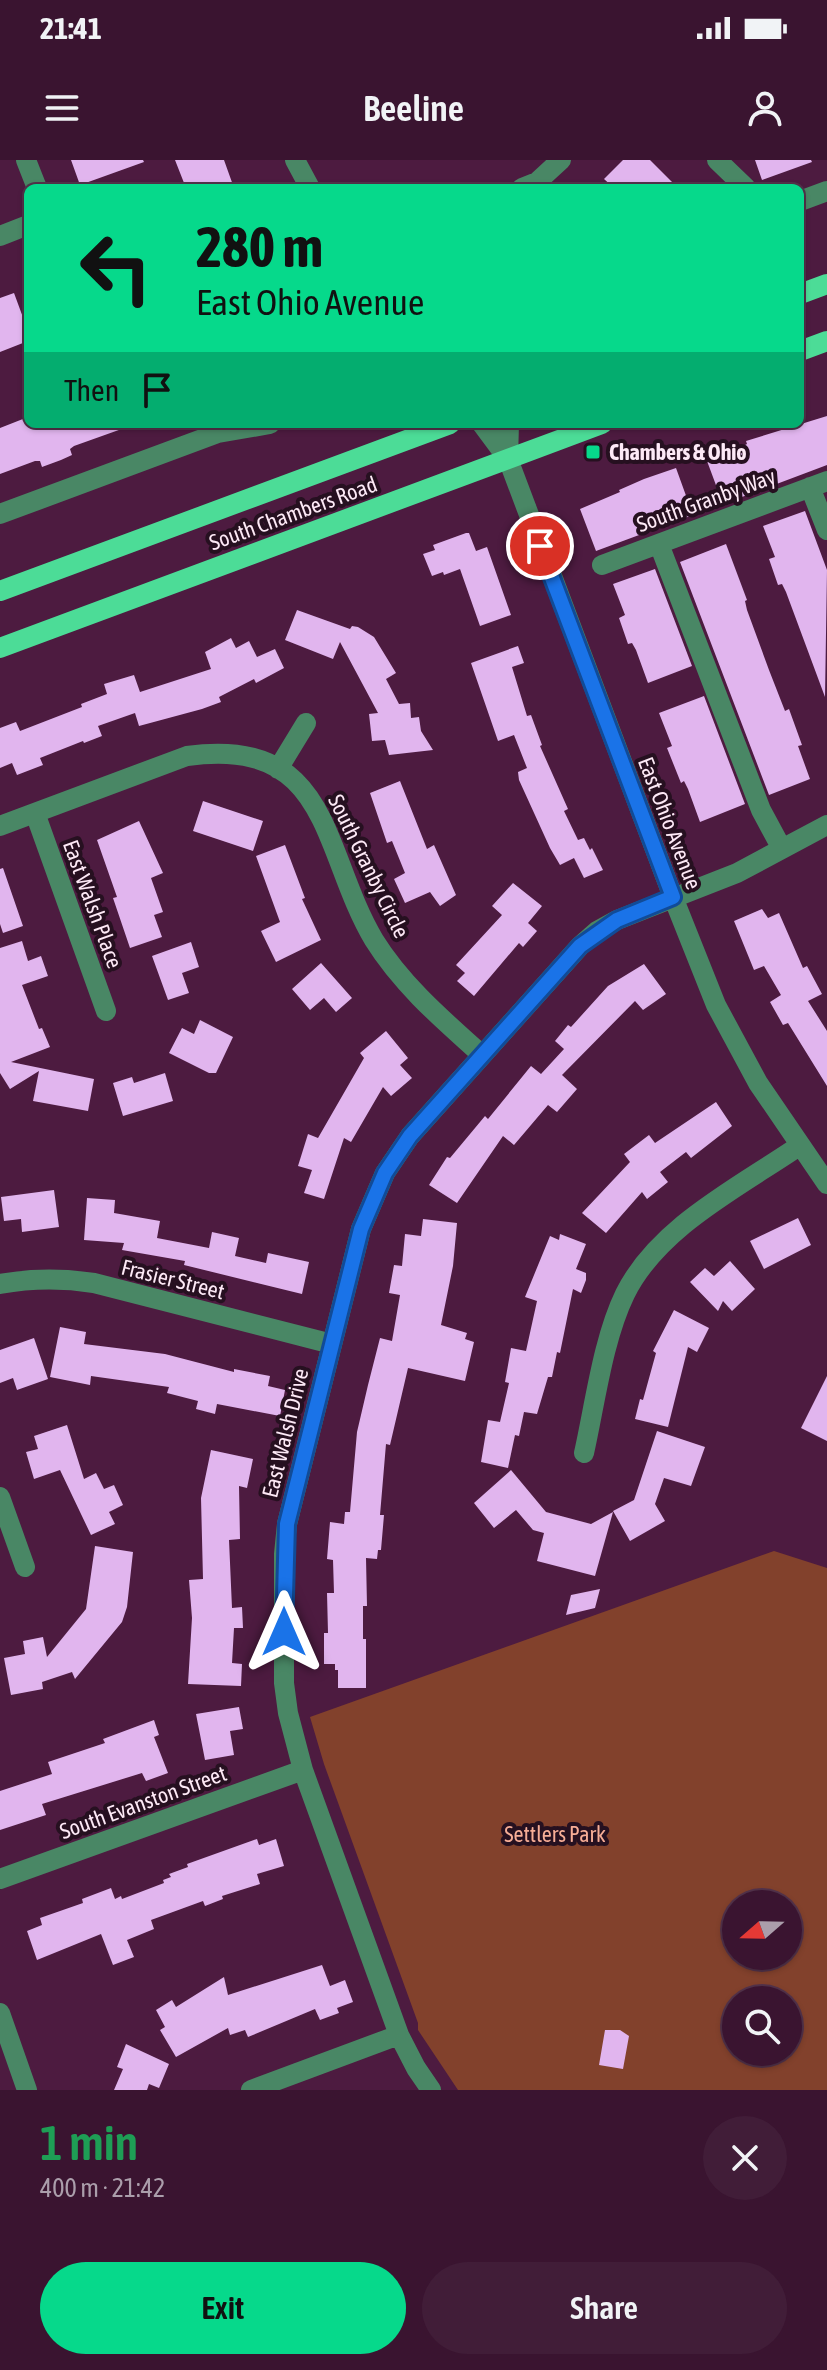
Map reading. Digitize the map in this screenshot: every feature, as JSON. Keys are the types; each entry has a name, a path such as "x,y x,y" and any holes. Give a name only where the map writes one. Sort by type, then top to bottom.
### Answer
{"main road":[{"path":"804,293 827,284"},
{"path":"804,350 827,341"},
{"name":"South Chambers Road","path":"0,591 439,428"},
{"name":"South Chambers Road","path":"0,648 591,428"}],"street":[{"path":"26,160 35,184"},
{"path":"295,160 308,184"},
{"path":"532,184 561,160"},
{"path":"717,160 742,184"},
{"path":"804,200 827,191"},
{"path":"0,236 24,227"},
{"name":"East Ohio Avenue","path":"485,428 508,459 673,897 730,1031 758,1083 827,1184"},
{"name":"East Ohio Avenue","path":"508,459 509,428"},
{"path":"0,514 216,429"},
{"path":"819,484 827,530"},
{"name":"South Granby Way","path":"602,565 819,484"},
{"path":"659,544 761,810 782,849"},
{"path":"278,769 306,723"},
{"name":"South Granby Circle","path":"0,826 187,756 237,754 278,769 298,784 327,825 374,939 400,976 482,1055"},
{"name":"East Walsh Place","path":"35,813 106,1011"},
{"name":"East Walsh Drive","path":"431,2090 399,2035 303,1770 288,1713 284,1683 284,1554 287,1524 361,1229 385,1173 410,1136 580,946 597,931 617,920 737,873 827,825"},
{"path":"584,1453 614,1322 640,1268 666,1238 799,1146"},
{"name":"Frasier Street","path":"0,1284 34,1278 64,1278 94,1283 332,1344"},
{"path":"0,1497 25,1567"},
{"name":"South Evanston Street","path":"0,1879 303,1770"},
{"path":"0,2013 27,2090"},
{"path":"251,2090 399,2035"}],"green space":[{"name":"Settlers Park","path":"774,1551 827,1568 827,2090 458,2090 418,2030 310,1717"}],"building":[{"path":"71,160 144,162 83,184 80,184"},
{"path":"175,160 224,160 233,184 184,184"},
{"path":"623,160 650,160 674,184 610,184 604,179"},
{"path":"755,160 811,160 812,162 762,180"},
{"path":"14,293 24,320 24,343 0,352 0,298"},
{"path":"827,416 827,465 723,504 707,461 747,444 746,441 788,428 804,428 804,423"},
{"path":"24,419 24,428 124,428 74,446 70,449 72,455 61,460 42,467 40,461 35,461 0,474 0,428"},
{"path":"676,468 693,515 596,551 580,509 644,479"},
{"path":"805,511 827,570 825,697 786,592 782,584 778,585 769,559 775,557 763,526"},
{"path":"469,533 476,551 487,547 511,615 480,626 460,569 432,576 423,554 435,550 433,545"},
{"path":"726,544 769,670 785,711 789,709 802,745 798,746 810,779 769,795 680,562"},
{"path":"655,569 692,666 648,683 636,650 632,643 628,644 619,618 625,615 613,584"},
{"path":"297,610 350,629 352,626 358,627 374,637 396,673 386,679 399,704 410,703 411,718 419,717 421,731 433,750 389,755 385,740 372,741 369,714 378,713 340,642 333,659 285,640"},
{"path":"231,638 236,648 249,641 257,657 275,649 284,668 256,683 254,679 219,697 221,702 202,709 139,726 135,713 98,726 102,736 40,758 43,765 17,775 12,763 0,768 0,728 16,722 20,731 82,707 81,704 107,694 104,684 134,675 140,692 211,669 205,652"},
{"path":"518,646 524,663 512,667 527,716 531,715 540,746 568,809 564,811 578,840 584,838 603,870 584,878 574,858 560,865 550,848 519,780 518,772 527,768 514,735 498,741 471,663"},
{"path":"704,696 745,804 700,822 688,789 684,781 681,783 667,748 672,746 659,713"},
{"path":"400,781 427,849 434,845 456,895 440,906 430,892 405,903 394,879 405,873 392,841 387,843 370,793"},
{"path":"203,801 263,821 253,851 193,831"},
{"path":"139,821 163,873 151,878 163,912 154,915 162,937 130,948 113,898 117,897 97,840"},
{"path":"285,845 305,898 302,899 321,940 276,962 261,931 280,922 256,856"},
{"path":"3,868 23,926 3,933 0,924 0,869"},
{"path":"513,883 542,906 528,923 537,931 523,947 519,943 474,996 457,981 465,973 456,965 502,915 492,906"},
{"path":"762,909 768,918 779,913 803,968 807,966 822,994 808,1001 827,1031 827,1086 788,1023 783,1025 770,1002 781,995 764,966 754,970 734,921"},
{"path":"22,941 28,961 41,956 48,976 22,985 39,1029 42,1028 50,1047 11,1062 94,1079 88,1111 33,1101 39,1071 10,1089 0,1073 0,948"},
{"path":"191,942 199,967 182,973 189,993 168,1000 152,956"},
{"path":"321,963 352,998 336,1012 324,998 310,1010 292,989"},
{"path":"644,964 666,994 643,1010 635,1001 562,1075 577,1089 557,1112 548,1105 514,1145 503,1136 457,1203 429,1185 447,1157 450,1158 485,1116 488,1119 531,1066 541,1074 564,1049 555,1041 568,1025 571,1027 608,986"},
{"path":"200,1020 233,1037 216,1073 209,1073 169,1053 182,1028 194,1034"},
{"path":"386,1031 408,1058 400,1065 412,1078 391,1096 383,1087 351,1142 344,1138 324,1199 304,1193 312,1170 298,1166 308,1134 318,1138 364,1058 360,1053"},
{"path":"165,1073 173,1101 123,1116 113,1083 132,1077 134,1083"},
{"path":"716,1102 732,1126 691,1158 686,1152 660,1172 668,1182 647,1199 642,1192 606,1233 582,1213 630,1162 624,1154 649,1135 655,1143"},
{"path":"54,1190 59,1227 22,1232 21,1219 4,1221 1,1197"},
{"path":"87,1198 115,1200 114,1213 160,1221 157,1238 209,1248 212,1232 239,1238 235,1256 266,1263 268,1253 309,1262 302,1294 184,1265 185,1261 122,1250 124,1243 84,1240"},
{"path":"798,1218 811,1245 764,1269 750,1241"},
{"path":"423,1219 457,1223 453,1266 441,1325 467,1333 465,1339 474,1342 465,1381 408,1368 390,1445 386,1444 380,1515 384,1515 381,1550 378,1550 377,1559 366,1558 367,1606 363,1606 363,1639 366,1639 366,1688 338,1688 335,1664 324,1664 324,1633 328,1633 327,1593 334,1593 333,1560 327,1559 330,1522 344,1524 345,1512 350,1512 357,1432 368,1385 380,1338 392,1341 400,1295 389,1293 394,1265 402,1266 405,1234 421,1236"},
{"path":"560,1234 586,1244 576,1269 586,1273 586,1280 581,1293 573,1289 552,1377 548,1377 537,1414 524,1412 508,1468 481,1462 488,1420 500,1422 509,1383 505,1382 511,1348 526,1351 537,1301 525,1297 550,1236 559,1240"},
{"path":"730,1261 755,1289 732,1311 723,1301 718,1311 690,1282 705,1268 714,1276"},
{"path":"674,1310 709,1328 697,1352 688,1347 668,1427 635,1419 656,1353 653,1351"},
{"path":"60,1327 86,1332 84,1344 165,1354 234,1372 234,1369 270,1376 268,1386 285,1390 280,1416 217,1404 215,1414 196,1409 198,1401 167,1393 169,1387 91,1376 90,1385 50,1377"},
{"path":"34,1338 48,1379 17,1390 13,1378 0,1383 0,1350"},
{"path":"827,1376 827,1441 801,1428"},
{"path":"67,1425 84,1479 96,1473 104,1489 114,1485 123,1505 109,1512 115,1524 91,1535 60,1470 34,1479 26,1452 38,1449 34,1436"},
{"path":"657,1431 705,1447 691,1486 664,1478 655,1504 665,1521 630,1541 613,1511 634,1500"},
{"path":"211,1450 253,1459 247,1488 239,1486 240,1539 229,1540 232,1608 242,1607 243,1628 234,1628 232,1663 242,1664 241,1686 188,1684 192,1618 189,1580 203,1579 201,1498"},
{"path":"511,1470 546,1512 591,1524 613,1512 595,1576 537,1561 544,1533 533,1530 516,1510 494,1528 474,1503"},
{"path":"95,1546 133,1552 127,1607 122,1622 75,1679 72,1672 42,1682 43,1689 11,1695 4,1658 25,1654 23,1641 43,1637 47,1657 86,1609"},
{"path":"600,1589 595,1608 566,1615 571,1595"},
{"path":"239,1707 243,1729 230,1731 234,1755 205,1760 196,1714"},
{"path":"154,1720 159,1735 154,1737 168,1773 146,1781 142,1773 42,1804 46,1815 0,1830 0,1791 52,1774 48,1762 105,1743 103,1739"},
{"path":"257,1839 259,1845 276,1839 284,1866 257,1874 260,1884 222,1896 223,1899 205,1906 203,1901 151,1920 154,1929 127,1940 134,1957 113,1965 101,1934 37,1960 27,1931 42,1925 40,1918 83,1903 82,1899 111,1888 115,1899 121,1896 122,1899 164,1883 163,1880 171,1877 169,1874 188,1867 187,1864"},
{"path":"322,1965 330,1986 345,1980 353,2002 337,2008 339,2013 320,2020 315,2009 248,2037 245,2030 230,2035 228,2028 176,2057 160,2030 165,2027 156,2010 172,2000 176,2007 224,1977 228,1995"},
{"path":"605,2030 620,2030 629,2036 623,2069 599,2065"},
{"path":"126,2044 169,2064 159,2088 149,2084 147,2090 114,2090 123,2069 117,2067"}],"place":[{"name":"Chambers & Ohio","path":"593,452"}],"route":[{"path":"284,1632 287,1524 361,1229 385,1173 410,1136 580,946 597,931 617,920 673,897 540,546"}]}
